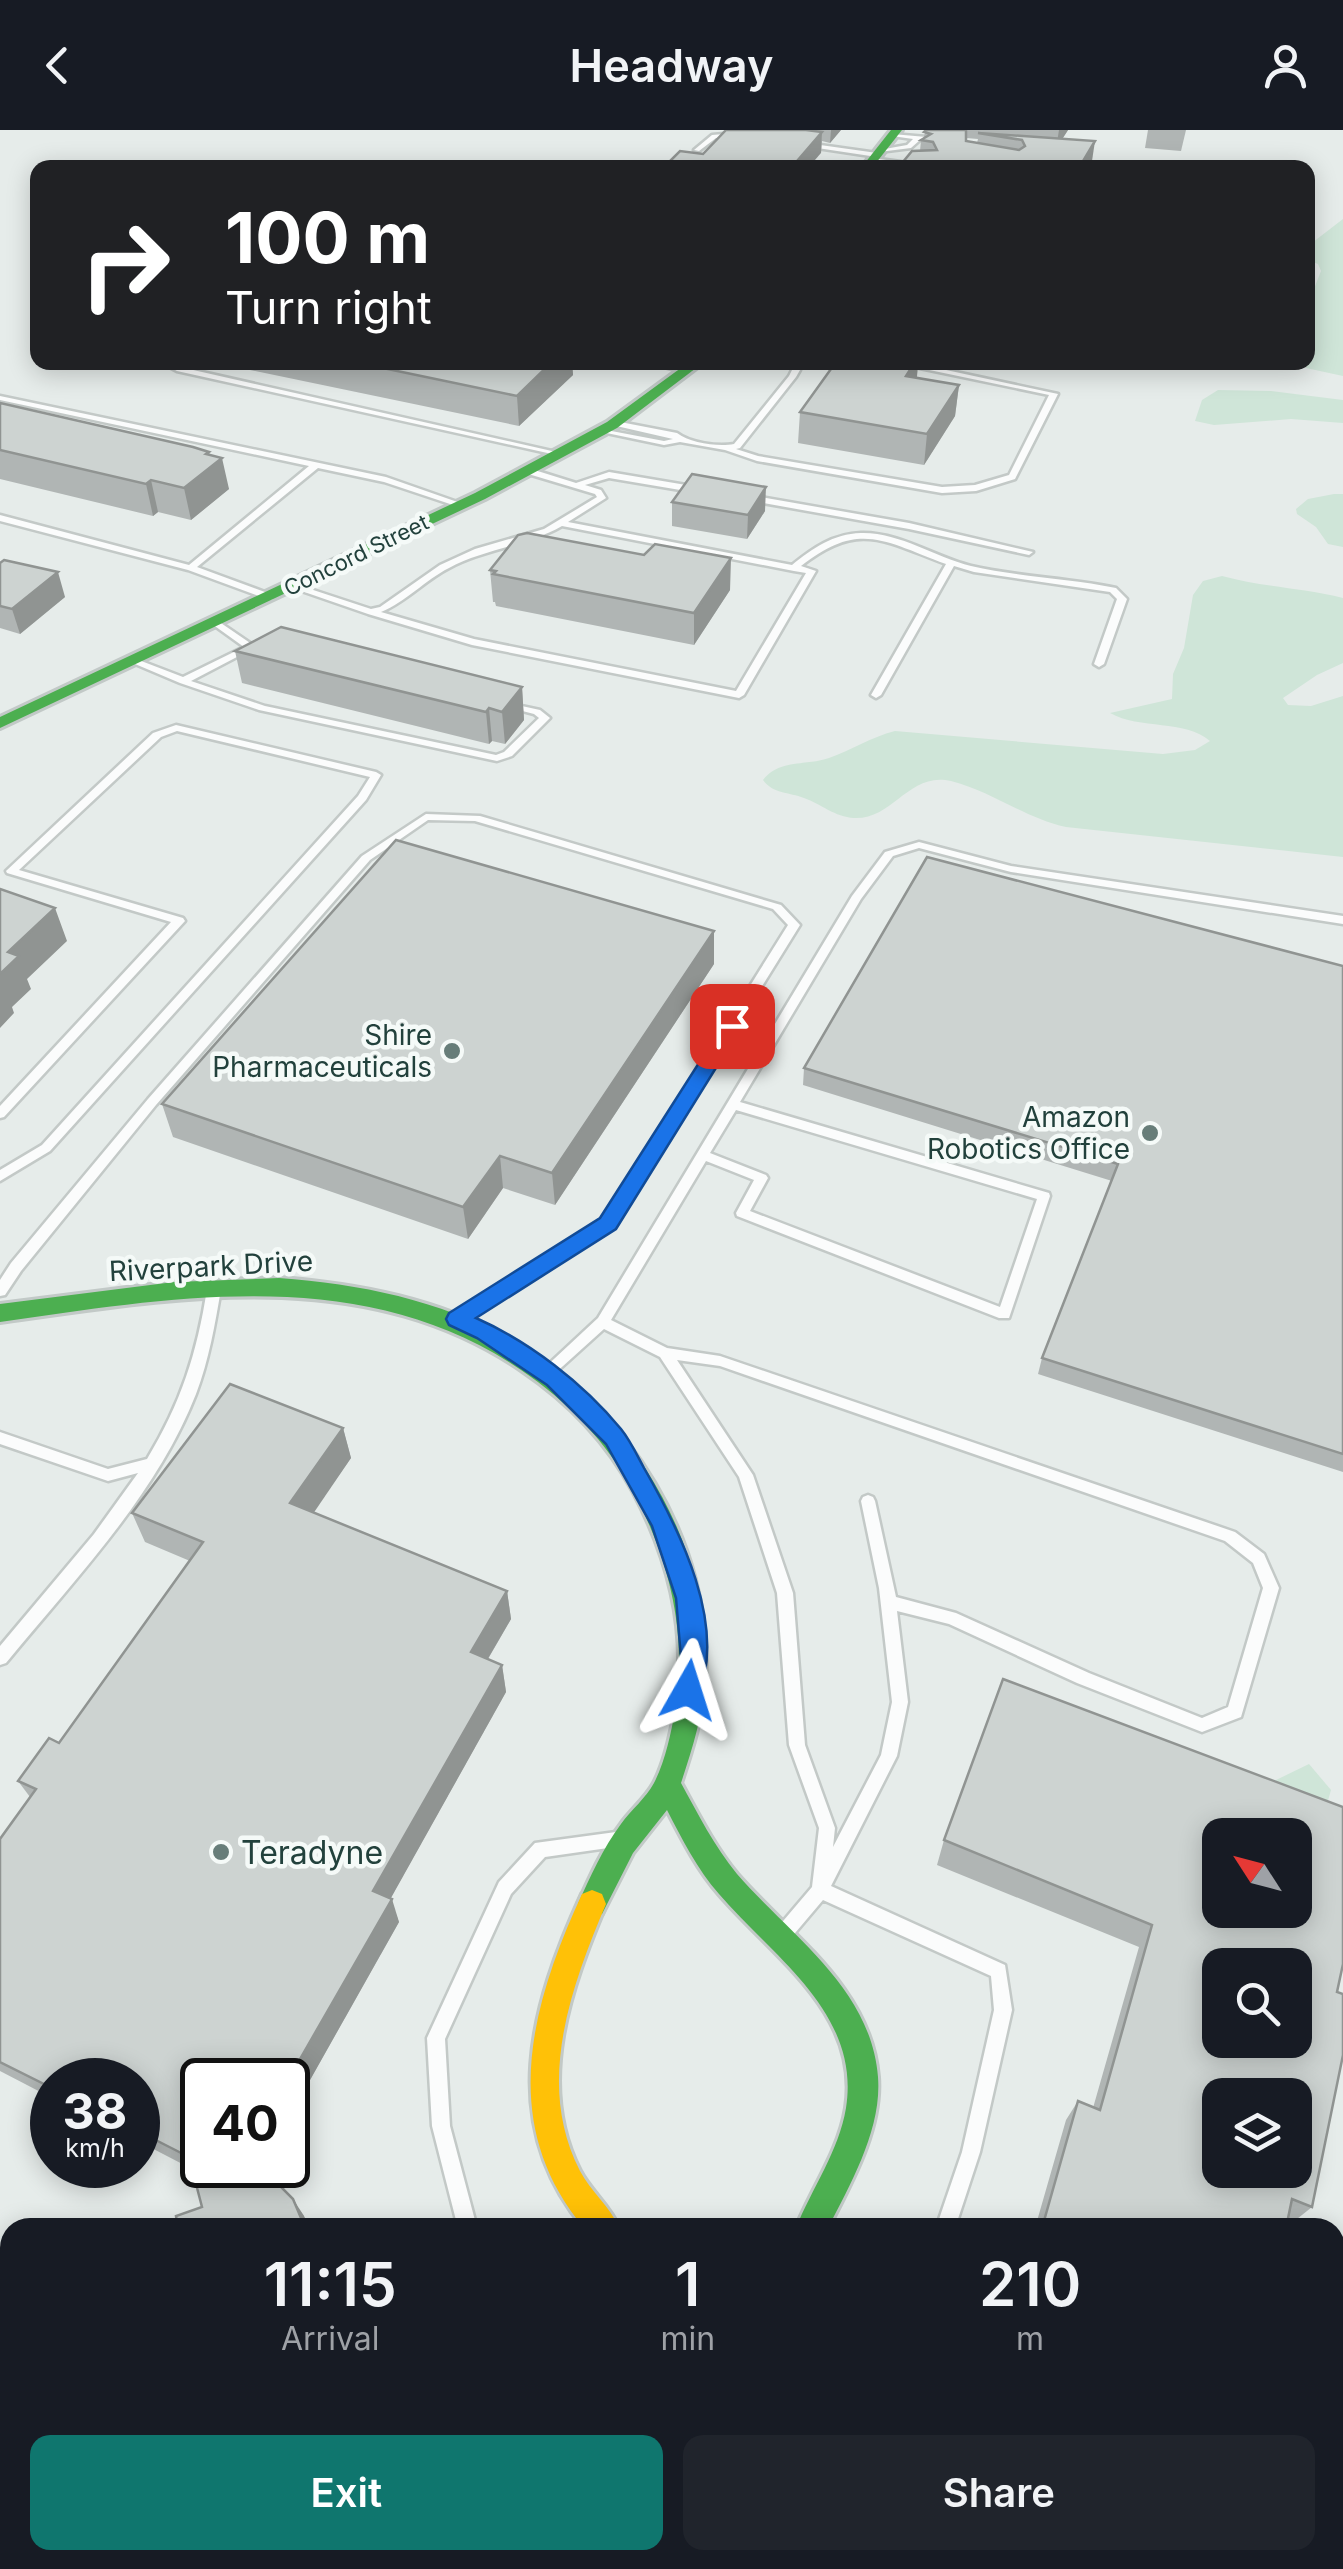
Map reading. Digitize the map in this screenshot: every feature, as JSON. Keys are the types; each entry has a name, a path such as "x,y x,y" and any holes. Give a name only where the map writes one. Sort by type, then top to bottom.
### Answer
{"street":[{"name":"Concord Street","path":"0,723 528,471 608,427 687,370"},
{"name":"Riverpark Drive","path":"0,1313 272,1286 336,1290 416,1304 485,1332 546,1372 579,1399 614,1437 664,1524 688,1598 694,1658 668,1784 626,1838 555,1996 544,2035 543,2093 550,2135 567,2180 596,2218"},
{"path":"668,1784 717,1872 822,1980 847,2015 864,2057 862,2102 845,2164 816,2218"}],"lane":[{"path":"697,150 714,136 745,136"},
{"path":"795,144 886,148 955,142"},
{"path":"886,148 912,160"},
{"path":"177,370 561,454"},
{"path":"726,448 738,446 796,370"},
{"path":"608,427 664,442 680,440 757,458 942,490 976,488 1012,477 1054,394 935,370"},
{"path":"0,398 386,480 462,504"},
{"path":"608,427 674,434 680,440"},
{"path":"191,568 316,465"},
{"path":"370,612 383,609 443,568 560,524 602,498 598,492 528,471"},
{"path":"577,485 609,475 716,493"},
{"path":"736,496 909,526 1029,552"},
{"path":"0,518 191,568 270,596"},
{"path":"292,586 472,642 739,696 811,571 560,524"},
{"path":"794,568 818,548 848,536 906,543 951,564 1113,590 1122,599 1099,664"},
{"path":"876,695 951,564"},
{"path":"215,622 251,646 265,648"},
{"path":"183,681 251,646"},
{"path":"133,660 262,708 497,758 508,754 545,718 499,703"},
{"path":"0,1114 178,921 12,871 158,735 176,728 376,775 362,798 46,1148 0,1176"},
{"path":"0,1292 16,1267 152,1102 366,858 426,817 476,818 777,907 794,925 608,1224 457,1319"},
{"path":"546,1372 604,1322 856,898 889,854 920,846 1011,869 1343,920"},
{"path":"704,1155 762,1178 742,1213 1004,1314 1044,1196 734,1105"},
{"path":"0,1658 122,1510 182,1408 208,1325 214,1290"},
{"path":"604,1322 665,1353 720,1361 1230,1536 1259,1559 1271,1588 1235,1712 1202,1725 1083,1678 951,1618 888,1602"},
{"path":"665,1353 746,1475 785,1593 797,1745 827,1828 820,1890"},
{"path":"0,1438 108,1475 149,1464"},
{"path":"781,1937 820,1890 889,1756 900,1702 888,1602 868,1500"},
{"path":"465,2218 441,2126 436,2038 505,1888 541,1849 626,1838"},
{"path":"820,1890 998,1971 1003,2010 971,2152 948,2218"}],"green space":[{"path":"1343,219 1343,376 1315,370 1315,286 1321,271 1315,263 1315,241"},
{"path":"1218,390 1271,391 1343,400 1343,423 1291,419 1214,425 1195,421 1202,400"},
{"path":"1343,494 1343,547 1328,544 1296,509 1308,499"},
{"path":"1222,576 1343,598 1343,663 1283,698 1288,705 1311,706 1343,696 1343,857 1066,827 951,781 924,783 880,812 854,818 776,790 763,780 777,769 829,758 895,731 1163,754 1195,750 1210,741 1188,730 1110,713 1172,699 1173,674 1184,648 1193,595 1203,581"},
{"path":"1309,1764 1331,1790 1323,1818 1274,1781"}],"building":[{"path":"726,130 822,132 798,160 671,160 680,151 703,154"},
{"path":"966,130 966,141 1019,150 1025,146 1022,140 978,133 1095,141 1084,160 905,160 912,151 937,150 933,142 921,140 931,134 924,132"},
{"path":"392,370 544,370 517,396"},
{"path":"830,370 910,370 906,376 959,385 927,434 800,412"},
{"path":"0,403 193,447 222,458 184,488 151,480 146,484 0,450"},
{"path":"692,474 766,487 748,515 672,502"},
{"path":"527,533 644,555 655,544 731,558 694,613 493,574 496,571 490,570 518,535"},
{"path":"4,560 58,572 12,609 0,606 0,563"},
{"path":"281,627 522,687 502,712 489,708 486,712 235,651"},
{"name":"Shire Pharmaceuticals","path":"396,840 714,931 552,1173 500,1156 463,1207 162,1104"},
{"name":"Amazon Robotics Office","path":"927,857 1343,966 1343,1454 1042,1358 1118,1164 804,1068"},
{"path":"0,889 55,908 8,952 19,956 0,974"},
{"name":"Teradyne","path":"230,1384 343,1428 290,1503 507,1591 471,1652 502,1665 373,1891 392,1899 301,2058 180,2058 180,2152 160,2142 160,2058 30,2058 30,2077 0,2062 0,1839 36,1789 18,1781 49,1738 59,1743 203,1542 132,1513"},
{"path":"1003,1679 1343,1807 1343,1964 1337,1992 1343,1994 1343,2055 1312,2207 1292,2199 1288,2218 1045,2218 1078,2101 1100,2110 1152,1925 944,1840"},
{"name":"Teradyne","path":"197,2188 282,2188 293,2199 301,2218 176,2218 202,2207"}],"traffic: fast":[{"path":"873,160 897,130"},
{"path":"0,723 480,496 612,425 687,370"},
{"path":"0,1313 209,1287 279,1286 338,1291 396,1303 452,1321 504,1347 552,1379 594,1418 630,1464 659,1517 672,1551 689,1616 692,1680 688,1712 668,1782 623,1844 592,1904"},
{"path":"667,1784 717,1870 820,1981 844,2015 858,2047 863,2078 861,2110 851,2145 816,2218"}],"traffic: slow":[{"path":"592,1904 554,2005 544,2074 554,2144 571,2185 596,2218"}],"place":[{"name":"Shire Pharmaceuticals","path":"452,1051"},
{"name":"Amazon Robotics Office","path":"1150,1133"},
{"name":"Teradyne","path":"221,1852"}],"route":[{"path":"688,1690 694,1658 688,1598 664,1524 640,1478 614,1437 555,1378 485,1332 457,1319 608,1224 732,1026"}]}
